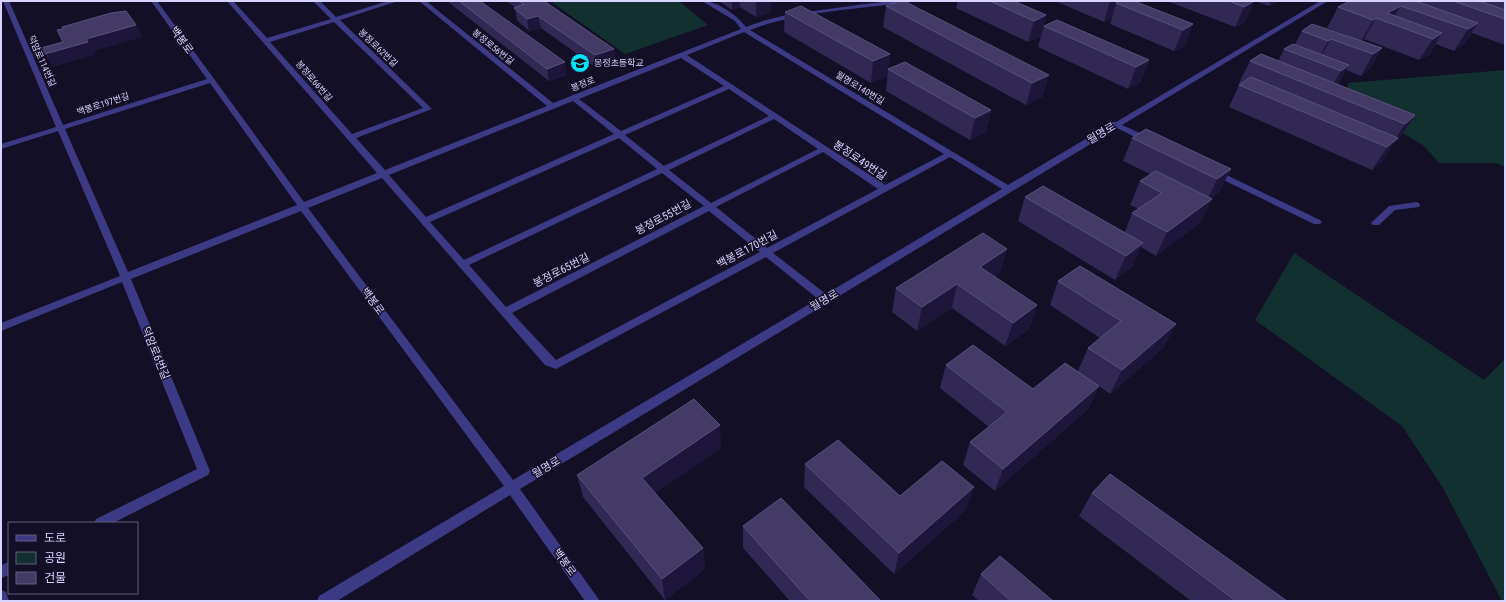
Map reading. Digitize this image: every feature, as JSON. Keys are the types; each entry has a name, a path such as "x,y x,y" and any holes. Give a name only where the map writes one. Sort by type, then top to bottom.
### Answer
{"street":[{"name":"덕암로114번길","path":"6,1 61,128"},
{"name":"백봉로","path":"154,1 303,206 512,488 593,601"},
{"name":"봉정로66번길","path":"230,1 383,175"},
{"name":"봉정로62번길","path":"316,1 428,108 350,138"},
{"path":"265,41 395,1"},
{"name":"봉정로56번길","path":"422,1 553,107"},
{"name":"월명로140번길","path":"705,1 737,20 745,30 1008,189"},
{"name":"봉정로","path":"1,327 764,22 805,14 900,1"},
{"name":"월명로","path":"324,601 1115,124 1325,1"},
{"name":"봉정로49번길","path":"682,55 884,189"},
{"name":"백봉로197번길","path":"1,147 212,80"},
{"path":"424,221 730,86"},
{"name":"봉정로55번길","path":"574,98 825,299"},
{"path":"462,265 775,116"},
{"path":"1115,124 1153,142"},
{"name":"덕암로6번길","path":"61,128 125,277 204,471 102,522"},
{"name":"봉정로49번길","path":"777,172 823,149"},
{"name":"백봉로170번길","path":"505,312 549,362 556,365 950,154"},
{"path":"1203,167 1318,222"},
{"name":"봉정로55번길","path":"628,248 777,172"},
{"path":"383,175 505,312"},
{"path":"1376,223 1392,208 1416,205"},
{"name":"봉정로65번길","path":"505,312 628,248"},
{"path":"1,597 2,601"}],"green space":[{"path":"550,1 679,1 708,25 625,54"},
{"path":"1505,70 1505,167 1497,163 1439,163 1423,145 1347,102 1348,83"},
{"path":"1294,253 1484,380 1505,359 1505,601 1502,601 1443,488 1402,426 1255,320"}],"building":[{"path":"459,1 480,1 565,62 547,69"},
{"path":"519,1 544,1 614,49 595,55 538,16 527,19 514,8 524,4"},
{"path":"904,1 1049,75 1032,83 886,6"},
{"path":"990,1 1014,1 1046,15 1034,21"},
{"path":"1121,1 1134,1 1193,24 1183,30 1116,3"},
{"path":"1229,1 1254,1 1244,7"},
{"path":"1350,1 1415,1 1478,23 1468,29 1401,6 1387,13 1442,33 1433,39 1376,18 1373,20 1338,7"},
{"path":"1453,1 1479,1 1505,10 1505,19"},
{"path":"801,6 890,54 873,61 785,12"},
{"path":"126,11 136,25 86,39 88,42 45,54 41,48 63,42 57,30 63,29 62,27 111,13"},
{"path":"1057,20 1149,60 1136,67 1044,26"},
{"path":"1312,24 1382,48 1373,54 1331,39 1328,41 1302,31"},
{"path":"1293,44 1349,65 1341,71 1284,49"},
{"path":"1261,54 1415,115 1405,124 1250,61"},
{"path":"905,62 991,110 975,118 888,69"},
{"path":"1251,77 1398,138 1387,147 1239,85"},
{"path":"1146,129 1231,169 1217,179 1132,138"},
{"path":"1156,171 1212,199 1167,232 1132,213 1162,193 1140,181"},
{"path":"1043,186 1143,243 1126,256 1025,197"},
{"path":"983,233 1007,249 980,267 1037,305 1013,323 957,284 922,307 896,288"},
{"path":"1080,266 1176,324 1122,370 1088,348 1121,321 1058,281"},
{"path":"973,345 1033,389 1065,363 1099,386 1003,469 970,442 1007,412 946,365"},
{"path":"694,399 720,425 642,478 703,548 662,579 577,475"},
{"path":"838,440 900,496 942,461 974,487 899,553 805,464"},
{"path":"1110,474 1287,601 1236,601 1092,493"},
{"path":"781,498 881,601 810,601 743,526"},
{"path":"1000,556 1053,601 1011,601 981,574"}],"place":[{"name":"봉정초등학교","path":"580,63"}]}
